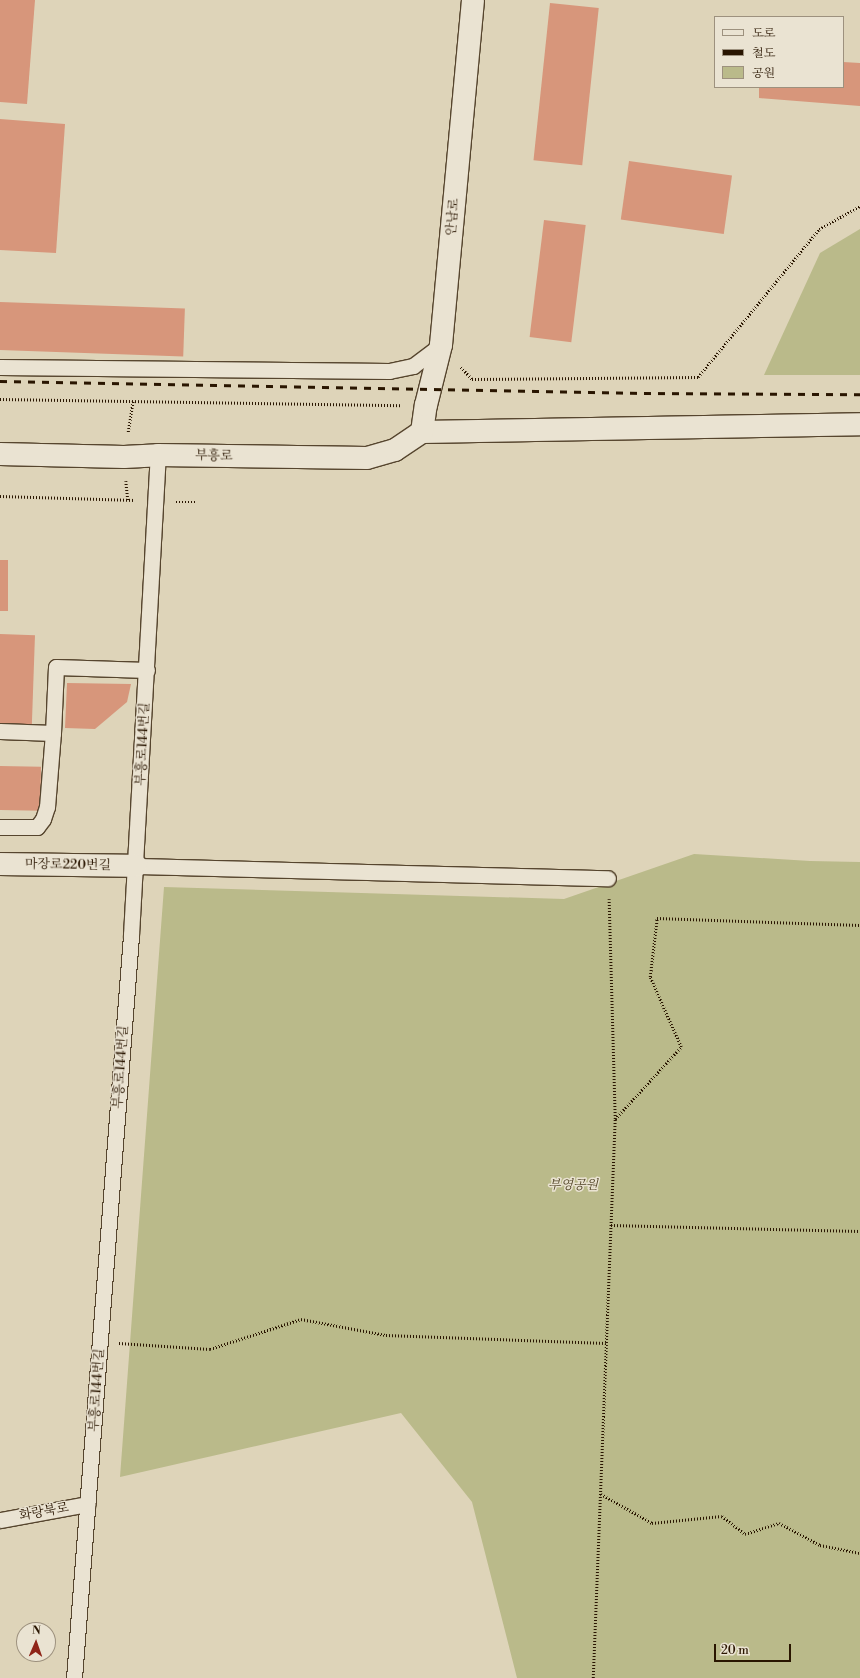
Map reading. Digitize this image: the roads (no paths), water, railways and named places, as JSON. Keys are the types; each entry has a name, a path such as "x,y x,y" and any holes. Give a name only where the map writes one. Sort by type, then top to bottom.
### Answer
{"main road":[{"name":"안남로","path":"422,432 426,405 441,346 473,0"},
{"path":"422,432 860,424"},
{"name":"부흥로","path":"0,454 124,457 158,455 367,458 395,450 422,432"},
{"name":"마장로220번길","path":"0,864 136,866"}],"lane":[{"path":"0,366 390,371 413,366 441,346"},
{"name":"부흥로144번길","path":"74,1678 136,866 158,455"},
{"path":"0,827 38,827 43,819 47,807 53,733 56,668 147,670"},
{"path":"0,731 53,733"},
{"path":"136,866 608,878"},
{"name":"화랑북로","path":"0,1520 88,1504"}],"railway":[{"path":"0,381 644,393 860,394"}],"park label":[{"name":"부영공원","path":"573,1185"}]}
